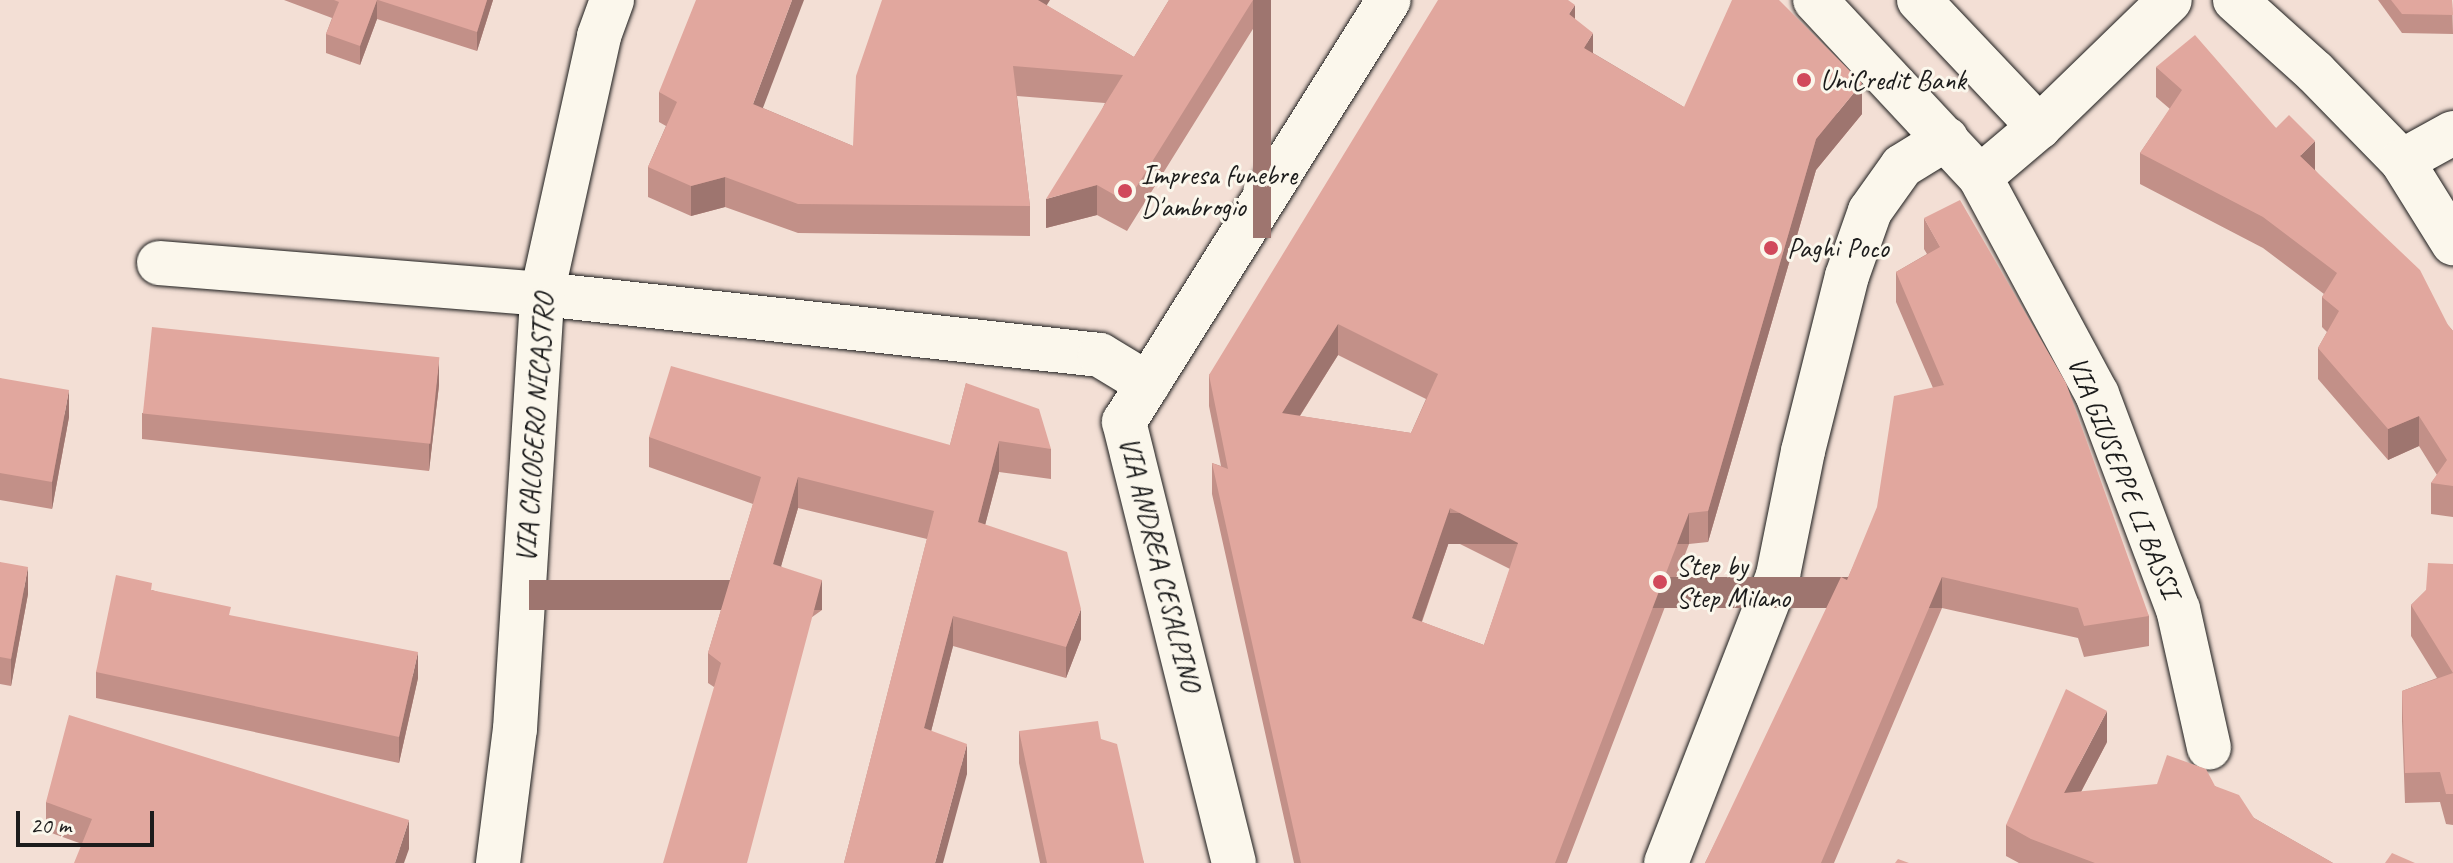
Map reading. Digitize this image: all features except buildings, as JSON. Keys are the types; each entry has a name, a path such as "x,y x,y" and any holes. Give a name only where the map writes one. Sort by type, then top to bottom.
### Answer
{"street":[{"name":"VIA CALOGERO NICASTRO","path":"498,863 515,729 542,294 599,36 612,0"},
{"name":"VIA ANDREA CESALPINO","path":"1234,863 1124,422 1389,0"},
{"name":"VIA GIUSEPPE LI BASSI","path":"1815,0 1980,177 2097,394 2178,609 2209,748"},
{"path":"1919,0 2039,127"},
{"path":"1980,177 2039,127 2170,0"},
{"path":"2235,0 2315,72 2402,161 2453,243"},
{"path":"2402,161 2453,133"},
{"path":"1666,863 1778,575 1806,437 1847,276 1870,211 1902,166 1946,139"},
{"path":"159,263 542,294 1100,355 1148,384"}],"place":[{"name":"UniCredit Bank","path":"1804,80"},
{"name":"Impresa funebre D'ambrogio","path":"1125,191"},
{"name":"Paghi Poco","path":"1771,248"},
{"name":"Step by Step Milano","path":"1660,582"}]}
